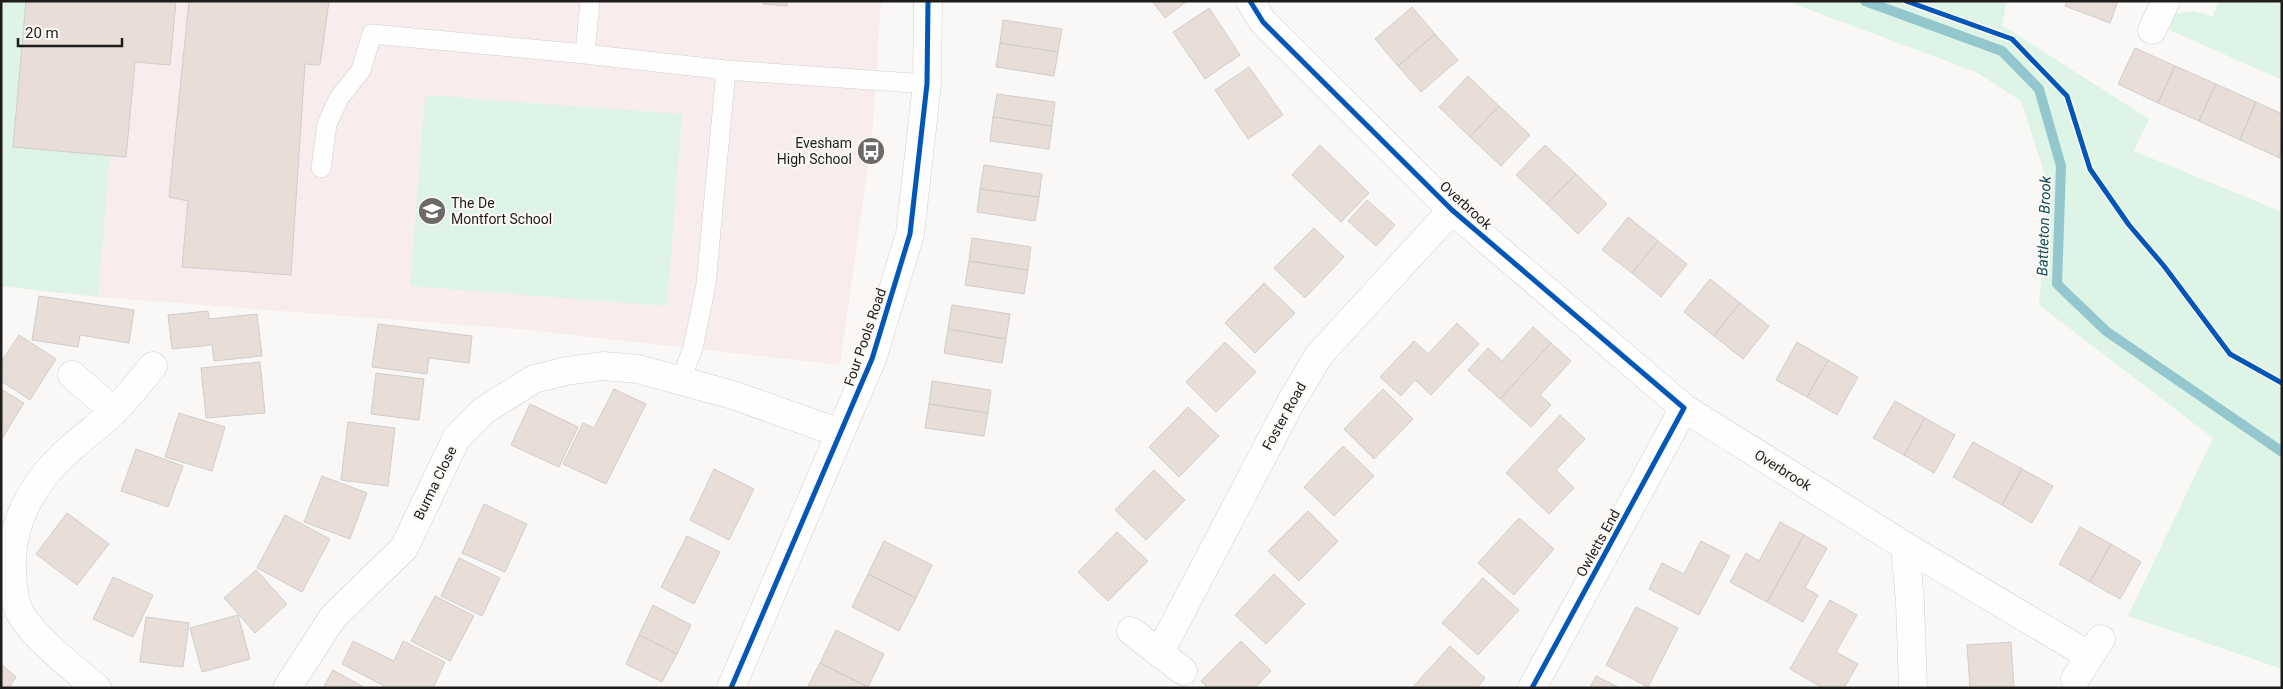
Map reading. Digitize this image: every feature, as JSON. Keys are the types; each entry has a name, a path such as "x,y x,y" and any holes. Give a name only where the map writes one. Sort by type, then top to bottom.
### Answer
{"street":[{"name":"Four Pools Road","path":"731,688 872,359 910,234 927,84 928,1"},
{"name":"Overbrook","path":"1250,1 1263,22 1452,210 1684,408 1905,546 2095,648 2075,679"},
{"path":"2152,30 2166,1"},
{"name":"Foster Road","path":"1160,652 1291,402 1319,355 1452,210"},
{"path":"97,688 65,662 32,628 20,611 7,588 11,552 22,510 37,486 68,450 114,411 153,366"},
{"name":"Burma Close","path":"287,688 333,617 404,548 457,437 483,411 534,378 603,366 638,369 733,395 840,433"},
{"path":"72,375 114,411"},
{"name":"Owletts End","path":"1532,688 1684,408"},
{"path":"1905,546 1910,602 1913,688"},
{"path":"1131,631 1183,671"}],"lane":[{"path":"586,54 590,1"},
{"path":"321,168 327,124 339,98 361,70 372,34 586,54 726,70 927,84"},
{"path":"680,381 693,348 706,284 726,70"}],"shaded area":[{"name":"The De Montfort School","path":"1,1 881,1 872,137 840,365 518,329 98,297 1,286"}],"green space":[{"path":"1,1 26,1 13,147 110,156 98,297 1,286"},
{"path":"1786,1 2007,1 2002,25 2149,119 2134,151 2282,212 2282,669 2128,616 2213,438 2039,305 2049,187 2021,101 1976,72"},
{"path":"2219,1 2282,3 2282,80 2169,30 2175,14 2192,11 2213,16"},
{"path":"425,95 682,114 667,306 410,286"}],"building":[{"path":"26,1 176,1 170,65 135,62 126,157 13,147"},
{"path":"189,1 329,1 320,65 305,64 291,275 182,267 188,201 169,197"},
{"path":"763,1 787,1 787,6 763,4"},
{"path":"1152,1 1187,1 1165,18"},
{"path":"2067,1 2118,1 2110,23 2065,6"},
{"path":"1412,7 1435,34 1398,66 1375,39"},
{"path":"1209,8 1240,55 1205,79 1173,32"},
{"path":"1003,20 1062,29 1058,52 1000,43"},
{"path":"1435,34 1458,60 1421,92 1398,66"},
{"path":"1000,43 1058,52 1054,76 996,67"},
{"path":"2135,48 2175,66 2158,103 2118,84"},
{"path":"2175,66 2216,84 2199,121 2158,103"},
{"path":"1249,67 1283,115 1248,139 1215,90"},
{"path":"1468,76 1499,106 1470,137 1439,107"},
{"path":"2216,84 2256,102 2240,140 2199,121"},
{"path":"997,94 1055,102 1052,126 993,117"},
{"path":"2256,102 2282,114 2280,158 2240,140"},
{"path":"1499,106 1530,135 1501,166 1470,137"},
{"path":"993,117 1052,126 1049,149 990,141"},
{"path":"1320,145 1369,193 1341,222 1292,175"},
{"path":"1545,145 1576,174 1547,204 1516,175"},
{"path":"984,165 1042,174 1039,197 980,189"},
{"path":"1576,174 1607,204 1578,234 1547,204"},
{"path":"980,189 1039,197 1035,221 977,212"},
{"path":"1367,200 1395,225 1376,246 1348,221"},
{"path":"1628,217 1658,241 1632,273 1602,250"},
{"path":"1314,228 1344,257 1305,298 1274,268"},
{"path":"972,238 1031,247 1028,270 969,261"},
{"path":"1658,241 1687,264 1661,297 1632,273"},
{"path":"969,261 1028,270 1024,294 965,285"},
{"path":"1710,279 1740,303 1714,336 1684,312"},
{"path":"1264,283 1295,313 1255,353 1225,323"},
{"path":"39,296 134,310 129,343 80,335 78,347 32,340"},
{"path":"1740,303 1769,326 1743,359 1714,336"},
{"path":"952,305 1010,314 1006,339 948,329"},
{"path":"208,311 209,319 257,314 262,356 214,361 212,345 172,349 168,315"},
{"path":"1457,323 1479,344 1431,395 1415,380 1401,396 1380,377 1414,341 1428,354"},
{"path":"378,324 472,336 469,363 429,358 427,374 372,367"},
{"path":"1533,327 1551,343 1500,399 1468,370 1488,348 1502,361"},
{"path":"948,329 1006,339 1002,363 944,353"},
{"path":"19,335 56,359 30,400 1,381 1,362"},
{"path":"1225,342 1256,372 1216,412 1186,382"},
{"path":"1797,342 1828,360 1807,397 1776,380"},
{"path":"1551,343 1571,361 1540,395 1551,405 1531,427 1500,399"},
{"path":"1828,360 1858,377 1837,415 1807,397"},
{"path":"260,362 265,413 206,418 201,368"},
{"path":"376,373 424,379 419,420 371,414"},
{"path":"932,381 991,390 988,413 929,404"},
{"path":"1,389 24,403 3,437 1,436"},
{"path":"614,389 646,404 606,484 563,464 583,423 594,428"},
{"path":"1383,389 1413,419 1374,459 1344,429"},
{"path":"1895,401 1925,418 1904,455 1873,438"},
{"path":"530,404 578,427 559,467 511,445"},
{"path":"929,404 988,413 984,436 925,428"},
{"path":"1188,407 1219,436 1179,477 1149,447"},
{"path":"179,413 225,427 212,471 165,457"},
{"path":"1560,415 1585,439 1556,470 1574,488 1549,514 1506,473"},
{"path":"1925,418 1955,435 1934,473 1904,455"},
{"path":"348,422 395,428 388,486 341,480"},
{"path":"1973,442 2022,469 2002,505 1953,477"},
{"path":"1343,446 1374,476 1334,516 1304,487"},
{"path":"136,449 183,466 168,507 121,491"},
{"path":"714,469 754,489 729,540 690,520"},
{"path":"2022,469 2053,486 2032,523 2002,505"},
{"path":"1154,470 1185,500 1146,540 1115,510"},
{"path":"322,476 367,493 350,539 304,522"},
{"path":"484,504 527,524 505,572 462,553"},
{"path":"1308,511 1338,541 1299,581 1268,551"},
{"path":"67,513 109,544 77,585 36,554"},
{"path":"285,515 330,539 302,592 257,568"},
{"path":"1519,518 1554,549 1514,595 1478,563"},
{"path":"1780,522 1804,535 1767,602 1730,582 1746,553 1759,561"},
{"path":"2080,527 2111,544 2090,582 2059,564"},
{"path":"1117,532 1148,561 1108,601 1078,572"},
{"path":"1804,535 1827,548 1805,588 1818,595 1803,622 1767,602"},
{"path":"687,536 720,552 694,604 661,587"},
{"path":"884,541 932,565 916,598 868,574"},
{"path":"1701,541 1730,556 1699,615 1649,589 1662,563 1684,574"},
{"path":"2111,544 2141,562 2120,599 2090,582"},
{"path":"459,558 500,578 482,616 441,596"},
{"path":"256,570 287,604 255,633 224,598"},
{"path":"868,574 916,598 899,631 852,607"},
{"path":"1274,574 1305,604 1266,644 1235,615"},
{"path":"113,577 153,595 133,637 93,619"},
{"path":"1483,578 1519,610 1478,655 1442,623"},
{"path":"435,596 474,616 450,661 411,641"},
{"path":"1830,600 1857,615 1836,652 1858,664 1844,688 1823,688 1790,669"},
{"path":"653,605 691,625 677,654 639,635"},
{"path":"1636,607 1678,628 1648,687 1606,665"},
{"path":"238,615 250,659 202,672 190,628"},
{"path":"146,617 189,623 183,667 140,662"},
{"path":"836,630 884,654 868,687 820,663"},
{"path":"639,635 677,654 662,682 626,664"},
{"path":"353,641 394,661 403,641 445,662 433,688 388,688 342,664"},
{"path":"1241,641 1271,671 1255,688 1208,688 1201,681"},
{"path":"2011,642 2014,688 1970,688 1967,645"},
{"path":"1450,646 1485,678 1477,688 1412,688"},
{"path":"820,663 868,687 807,688"},
{"path":"1,664 16,677 9,688 1,688"},
{"path":"333,670 365,688 323,688"},
{"path":"1596,676 1620,688 1590,688"}],"waterway":[{"name":"Battleton Brook","path":"1865,1 2002,51 2039,89 2061,166 2057,284 2106,331 2282,452"}],"cycle path":[{"path":"731,688 872,359 910,234 927,84 928,1"},
{"path":"1250,1 1263,22 1452,210 1684,408 1532,688"},
{"path":"1906,1 2012,39 2067,96 2090,169 2129,225 2164,266 2230,354 2282,383"}],"place":[{"name":"Evesham High School","path":"871,151"},
{"name":"The De Montfort School","path":"432,211"}]}
